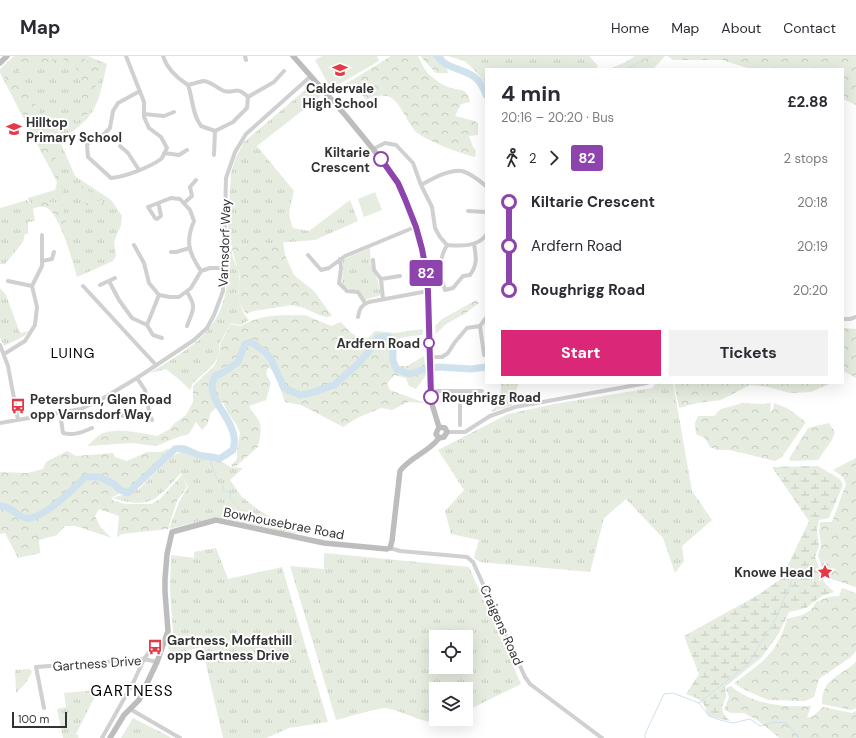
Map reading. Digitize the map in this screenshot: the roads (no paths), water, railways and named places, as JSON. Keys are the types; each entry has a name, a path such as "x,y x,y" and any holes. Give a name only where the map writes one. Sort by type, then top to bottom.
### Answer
{"street":[{"path":"0,63 7,56"},
{"path":"126,56 140,91 144,102 144,117 149,128 161,137 167,148 162,158 121,177 111,178 88,157 87,145 92,139 104,134 110,128 113,111 118,103 140,91"},
{"path":"163,56 173,72 188,85 191,93 194,113 201,126 215,131 225,128 247,108 248,97"},
{"path":"293,56 373,149 398,183 416,227 426,270 428,291 431,402 439,427 436,434 439,438"},
{"path":"248,97 274,82 284,71"},
{"name":"Varnsdorf Way","path":"0,423 81,409 102,399 137,378 194,340 206,328 214,315 223,291 226,178 235,152 246,134 311,76"},
{"path":"188,85 207,81 223,91 242,91 248,97"},
{"path":"144,114 164,116 174,112"},
{"path":"214,155 215,131"},
{"path":"373,149 385,143 396,145 413,163 421,185 432,207 435,228 447,245"},
{"path":"120,146 128,153 138,170"},
{"path":"164,153 179,155 187,150"},
{"path":"421,185 453,171 463,171 485,185"},
{"path":"184,203 192,196 190,187 196,180"},
{"path":"160,206 161,216 157,219 148,207 171,198 180,199 190,210 194,221 190,231 190,248 192,257 201,271"},
{"path":"468,211 485,212"},
{"path":"308,255 321,270 329,268 340,259 416,227"},
{"path":"4,354 25,341 35,325 37,307 32,286 42,266 42,235"},
{"path":"447,245 474,244 485,236"},
{"path":"447,245 441,256 440,267 445,290 453,288 463,276 470,275 475,268 476,257 474,244"},
{"path":"134,245 144,263 149,283 159,295 170,298 179,297 187,292 201,271 210,268 223,268"},
{"path":"171,252 190,248"},
{"path":"42,261 52,259 54,252"},
{"path":"340,259 341,268 339,283 346,291 358,292 365,303"},
{"path":"373,260 374,270 381,279 383,299"},
{"path":"381,279 400,276"},
{"path":"100,285 115,278"},
{"path":"8,281 32,286"},
{"path":"109,281 119,300 132,318 147,325 153,334 162,338"},
{"path":"83,286 156,365"},
{"path":"358,317 358,311 365,303 428,291"},
{"path":"187,292 194,307 187,326"},
{"path":"147,325 159,295"},
{"path":"844,319 856,317"},
{"path":"430,360 442,357 448,353 467,328 480,326 485,319"},
{"path":"480,326 484,355"},
{"path":"0,345 8,366 18,420"},
{"path":"137,378 145,390 148,413 152,420"},
{"path":"439,427 444,428 447,432 465,432 490,416 515,407 642,384"},
{"path":"431,391 482,391"},
{"path":"460,391 460,425"},
{"path":"162,392 162,399"},
{"path":"147,400 168,398"},
{"path":"60,413 63,433 69,434 82,432 92,428"},
{"path":"119,415 132,417 148,413"},
{"path":"454,413 460,413"},
{"path":"390,548 400,472 404,466 435,445 439,438 444,437 447,432"},
{"name":"Bowhousebrae Road","path":"110,738 124,716 138,700 157,662 168,631 165,579 171,533 216,520 324,544 383,549 390,548"},
{"name":"Craigens Road","path":"390,548 400,551 467,557 473,562 525,677 530,684 602,738"},
{"path":"102,738 134,681 144,658 149,652 162,648"},
{"name":"Gartness Drive","path":"44,708 36,667 144,658 157,662"},
{"path":"130,709 180,738"}],"waterway":[{"path":"437,56 449,66 470,74 476,78 482,85 485,92"},
{"path":"628,68 652,56"},
{"path":"0,506 7,507 22,517 31,518 48,510 74,489 85,477 99,477 114,484 120,490 128,493 175,449 179,448 199,455 219,459 233,450 234,440 232,429 215,399 212,384 215,376 224,372 238,362 245,344 251,342 266,353 271,359 284,388 300,395 334,385 357,365 370,350 377,338 387,336 390,338 393,350 393,361 397,370 410,374 439,367 471,369 485,367"},
{"path":"209,456 216,477 223,484 223,490 230,493 230,499 246,515 256,515 263,521 279,528 290,530"},
{"path":"699,703 748,664 776,618 793,578"},
{"path":"645,738 645,734 664,694 673,693 699,703 709,716 720,720 733,723 750,719 760,726 775,722 787,723 799,738"}],"place":[{"name":"Caldervale High School","path":"340,70"},
{"name":"Hilltop Primary School","path":"14,129"},
{"name":"Kiltarie Crescent","path":"381,159"},
{"name":"Ardfern Road","path":"429,343"},
{"name":"Roughrigg Road","path":"431,397"},
{"name":"Petersburn, Glen Road opp Varnsdorf Way","path":"18,406"},
{"name":"Knowe Head","path":"825,572"},
{"name":"Gartness, Moffathill opp Gartness Drive","path":"155,647"}],"district":[{"name":"LUING","path":"73,353"},
{"name":"GARTNESS","path":"132,691"}]}
